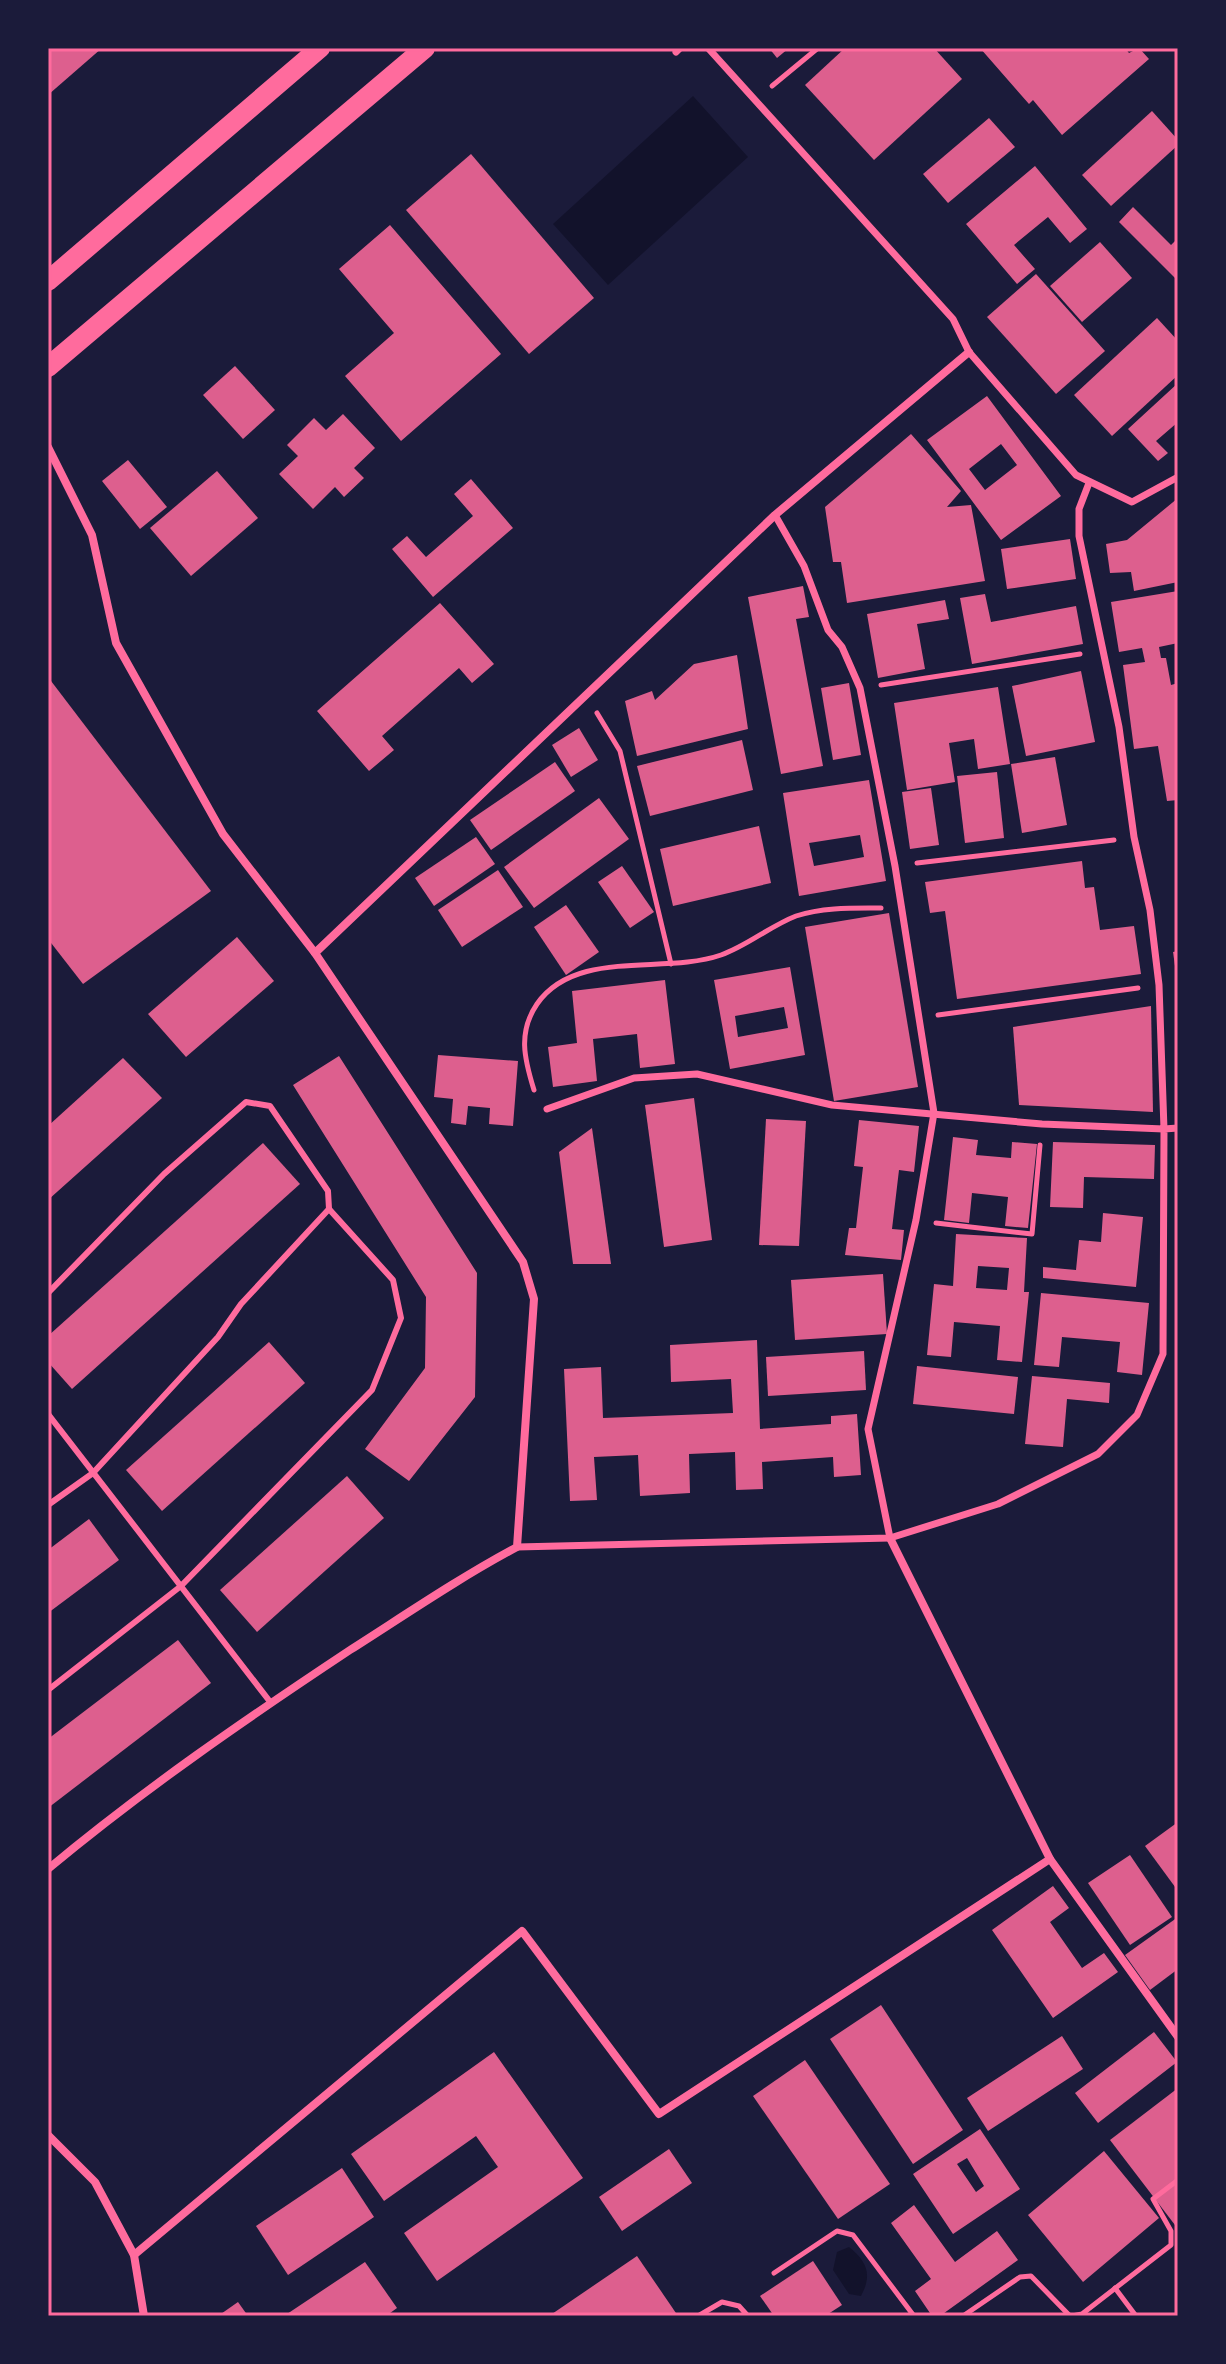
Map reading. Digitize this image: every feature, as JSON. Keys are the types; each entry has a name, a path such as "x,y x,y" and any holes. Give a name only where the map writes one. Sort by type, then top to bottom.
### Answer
{"main road":[{"path":"48,281 320,48"},
{"path":"48,367 425,48"}],"street":[{"path":"708,48 953,319 969,352 1076,475 1132,502 1178,477"},
{"path":"315,953 775,515 969,352"},
{"path":"48,447 92,535 116,643 223,834 315,953 523,1262 531,1280 534,1299 517,1547"},
{"path":"48,1869 136,1796 271,1703 472,1572 517,1547 890,1538 1013,1497 1098,1454 1137,1415 1163,1354 1164,1129 1159,985 1150,910 1134,837 1104,650 1079,536 1079,509 1089,483"},
{"path":"775,515 804,566 828,630 842,647 860,688 902,905 934,1113 916,1220 868,1429 890,1538 1050,1859 1178,2037"},
{"path":"547,1109 634,1078 697,1074 832,1105 1042,1124 1178,1128"},
{"path":"134,2255 522,1931 659,2114 1050,1859"},
{"path":"48,2135 95,2182 134,2255 144,2316"}],"lane":[{"path":"48,1293 164,1174 246,1102 270,1106 328,1191 329,1209 393,1280 401,1318 372,1390 181,1586 48,1690"},
{"path":"48,1505 93,1473 218,1337 241,1304 329,1209"},
{"path":"48,1414 271,1703"}],"path":[{"path":"753,101 818,48"},
{"path":"860,688 1104,650"},
{"path":"587,696 620,751 671,964"},
{"path":"895,866 1134,837"},
{"path":"547,1109 535,1095 524,1050 525,1021 546,991 570,977 591,971 671,964 722,955 797,916 843,907 902,905"},
{"path":"921,1017 1159,985"},
{"path":"916,1220 1032,1234 1042,1124"},
{"path":"963,2316 1020,2277 1031,2276 1071,2316 1082,2314 1171,2245 1171,2231 1153,2199 1178,2180"},
{"path":"774,2273 837,2231 844,2230 853,2235 914,2316"},
{"path":"1115,2288 1136,2316"},
{"path":"698,2316 722,2302 739,2306 748,2316"}],"shaded area":[{"path":"693,96 748,157 608,285 553,224"},
{"path":"849,2247 866,2270 861,2296 849,2294 833,2270 837,2252"}],"building":[{"path":"48,48 102,48 48,95"},
{"path":"769,48 789,48 777,58"},
{"path":"845,48 934,48 962,79 874,160 805,85"},
{"path":"980,48 1125,48 1129,53 1139,48 1149,59 1062,135 1033,100 1029,104"},
{"path":"1152,111 1178,140 1178,145 1111,206 1082,175"},
{"path":"989,118 1015,147 948,203 923,174"},
{"path":"471,154 594,298 529,354 406,210"},
{"path":"1035,166 1087,229 1070,243 1048,217 1014,245 1035,269 1017,284 966,224"},
{"path":"1133,207 1171,245 1178,238 1178,281 1119,222"},
{"path":"390,225 501,354 401,441 345,376 394,333 339,269"},
{"path":"1100,242 1132,278 1082,322 1050,286"},
{"path":"1036,274 1105,351 1056,394 987,317"},
{"path":"1157,318 1178,341 1178,375 1112,436 1074,395"},
{"path":"235,366 275,410 243,439 203,395"},
{"path":"1178,383 1178,422 1156,441 1168,453 1158,461 1128,429"},
{"path":"987,396 1061,496 1001,540 927,440","holes":["1001,444 1017,465 985,490 969,469"]},
{"path":"343,414 375,448 354,468 364,478 344,497 335,487 313,509 279,474 298,456 287,445 314,418 326,430"},
{"path":"911,434 961,491 947,507 971,505 985,581 847,603 841,562 833,562 825,507"},
{"path":"128,460 167,507 140,529 102,481"},
{"path":"217,471 258,518 191,576 150,528"},
{"path":"471,479 513,528 433,597 392,549 407,536 426,557 473,516 454,494"},
{"path":"1178,498 1178,582 1134,591 1131,572 1110,573 1106,544 1127,540"},
{"path":"1070,539 1076,579 1007,589 1001,549"},
{"path":"803,586 809,617 796,619 823,766 781,774 748,597"},
{"path":"1178,591 1178,643 1159,647 1161,658 1166,658 1171,685 1178,683 1178,800 1167,801 1158,746 1134,749 1123,665 1145,662 1142,648 1119,652 1111,602"},
{"path":"985,594 991,622 1076,606 1083,644 972,664 960,598"},
{"path":"945,600 949,619 917,624 925,669 878,678 867,614"},
{"path":"440,603 494,664 472,683 459,668 382,736 394,750 369,771 317,711"},
{"path":"737,655 748,729 637,756 625,701 652,691 655,700 694,664"},
{"path":"1081,671 1095,742 1026,756 1012,686"},
{"path":"48,677 211,891 83,984 48,939"},
{"path":"849,683 861,755 833,760 821,688"},
{"path":"998,687 1010,764 978,769 974,739 949,743 955,782 907,790 894,703"},
{"path":"579,728 598,760 571,777 552,745"},
{"path":"742,740 753,790 650,816 637,766"},
{"path":"1055,757 1067,825 1022,833 1011,764"},
{"path":"555,762 575,791 491,850 470,820"},
{"path":"997,772 1004,838 965,843 957,776"},
{"path":"869,780 886,881 799,896 783,793","holes":["860,835 864,857 814,866 809,843"]},
{"path":"931,788 939,845 910,849 902,792"},
{"path":"599,798 629,839 534,908 504,867"},
{"path":"759,826 771,883 673,906 660,849"},
{"path":"476,837 495,864 434,906 415,878"},
{"path":"1082,861 1085,888 1094,887 1100,930 1134,926 1141,974 957,999 945,911 930,913 925,882"},
{"path":"622,866 654,912 630,928 598,882"},
{"path":"498,870 523,907 462,947 438,910"},
{"path":"566,905 599,952 566,975 534,927"},
{"path":"889,913 918,1087 834,1101 805,927"},
{"path":"237,937 274,981 186,1057 148,1014"},
{"path":"1178,951 1178,972 1176,973 1173,952"},
{"path":"790,967 805,1055 730,1069 714,980","holes":["784,1007 788,1028 738,1037 735,1016"]},
{"path":"665,980 675,1064 640,1068 637,1034 593,1039 597,1081 553,1087 548,1047 577,1043 572,991"},
{"path":"1151,1006 1153,1112 1019,1105 1013,1027"},
{"path":"438,1055 518,1061 513,1126 489,1124 490,1108 468,1106 466,1125 451,1123 453,1099 434,1097"},
{"path":"339,1056 477,1273 475,1397 409,1481 365,1449 425,1368 426,1297 293,1085"},
{"path":"123,1058 162,1098 48,1200 48,1126"},
{"path":"694,1098 712,1240 664,1247 645,1105"},
{"path":"766,1119 806,1121 799,1246 759,1245"},
{"path":"859,1120 919,1126 914,1172 899,1170 892,1229 904,1230 901,1260 845,1255 849,1228 856,1228 863,1167 854,1166"},
{"path":"592,1128 611,1264 573,1264 559,1152"},
{"path":"953,1137 978,1140 976,1155 1011,1158 1012,1142 1037,1144 1028,1228 1005,1226 1008,1197 972,1193 969,1223 944,1220"},
{"path":"1053,1142 1155,1145 1154,1179 1084,1177 1083,1208 1050,1207"},
{"path":"263,1143 300,1184 72,1389 48,1362 48,1336"},
{"path":"1103,1213 1143,1217 1136,1287 1043,1278 1043,1267 1076,1270 1079,1240 1101,1242"},
{"path":"956,1234 1027,1238 1024,1292 1029,1292 1022,1362 997,1360 1000,1326 954,1322 951,1357 927,1355 934,1284 953,1286","holes":["978,1266 1009,1268 1007,1290 976,1288"]},
{"path":"883,1274 887,1334 795,1340 791,1280"},
{"path":"1041,1293 1149,1303 1142,1375 1117,1372 1120,1342 1062,1337 1059,1367 1034,1365"},
{"path":"757,1340 760,1429 831,1424 831,1416 857,1414 861,1475 834,1477 833,1457 762,1462 763,1489 736,1490 735,1452 689,1454 690,1493 640,1496 638,1455 594,1457 597,1500 570,1501 564,1369 601,1367 603,1418 733,1413 731,1379 671,1382 670,1345"},
{"path":"269,1342 305,1383 162,1511 126,1470"},
{"path":"864,1351 866,1390 768,1396 766,1357"},
{"path":"917,1366 1018,1377 1014,1414 913,1404"},
{"path":"1032,1376 1110,1383 1109,1403 1067,1399 1063,1447 1025,1444"},
{"path":"347,1476 384,1518 257,1632 220,1590"},
{"path":"89,1519 119,1560 48,1613 48,1550"},
{"path":"178,1640 211,1683 48,1808 48,1739"},
{"path":"1178,1822 1178,1891 1145,1846"},
{"path":"1130,1855 1172,1917 1130,1945 1088,1883"},
{"path":"1053,1886 1069,1908 1050,1922 1082,1968 1104,1953 1118,1972 1053,2018 992,1930"},
{"path":"1178,1917 1178,1969 1150,1990 1125,1955"},
{"path":"881,2005 963,2130 913,2164 830,2039"},
{"path":"1154,2032 1177,2062 1098,2123 1075,2093"},
{"path":"1062,2036 1083,2069 988,2131 967,2098"},
{"path":"494,2052 583,2178 437,2281 404,2233 498,2167 476,2136 384,2201 351,2154"},
{"path":"805,2060 890,2184 838,2219 753,2096"},
{"path":"1178,2088 1178,2229 1110,2140"},
{"path":"980,2129 1020,2189 953,2234 913,2174","holes":["967,2158 984,2186 976,2192 957,2164"]},
{"path":"669,2149 692,2183 622,2231 599,2197"},
{"path":"1104,2151 1159,2218 1083,2282 1028,2215"},
{"path":"342,2168 374,2217 288,2275 256,2226"},
{"path":"914,2205 955,2262 997,2231 1018,2260 940,2316 932,2316 915,2291 931,2279 891,2223"},
{"path":"637,2256 678,2316 549,2316"},
{"path":"813,2261 842,2305 825,2316 774,2316 760,2296"},
{"path":"365,2262 397,2308 386,2316 284,2316"},
{"path":"238,2302 248,2316 218,2316"}]}
